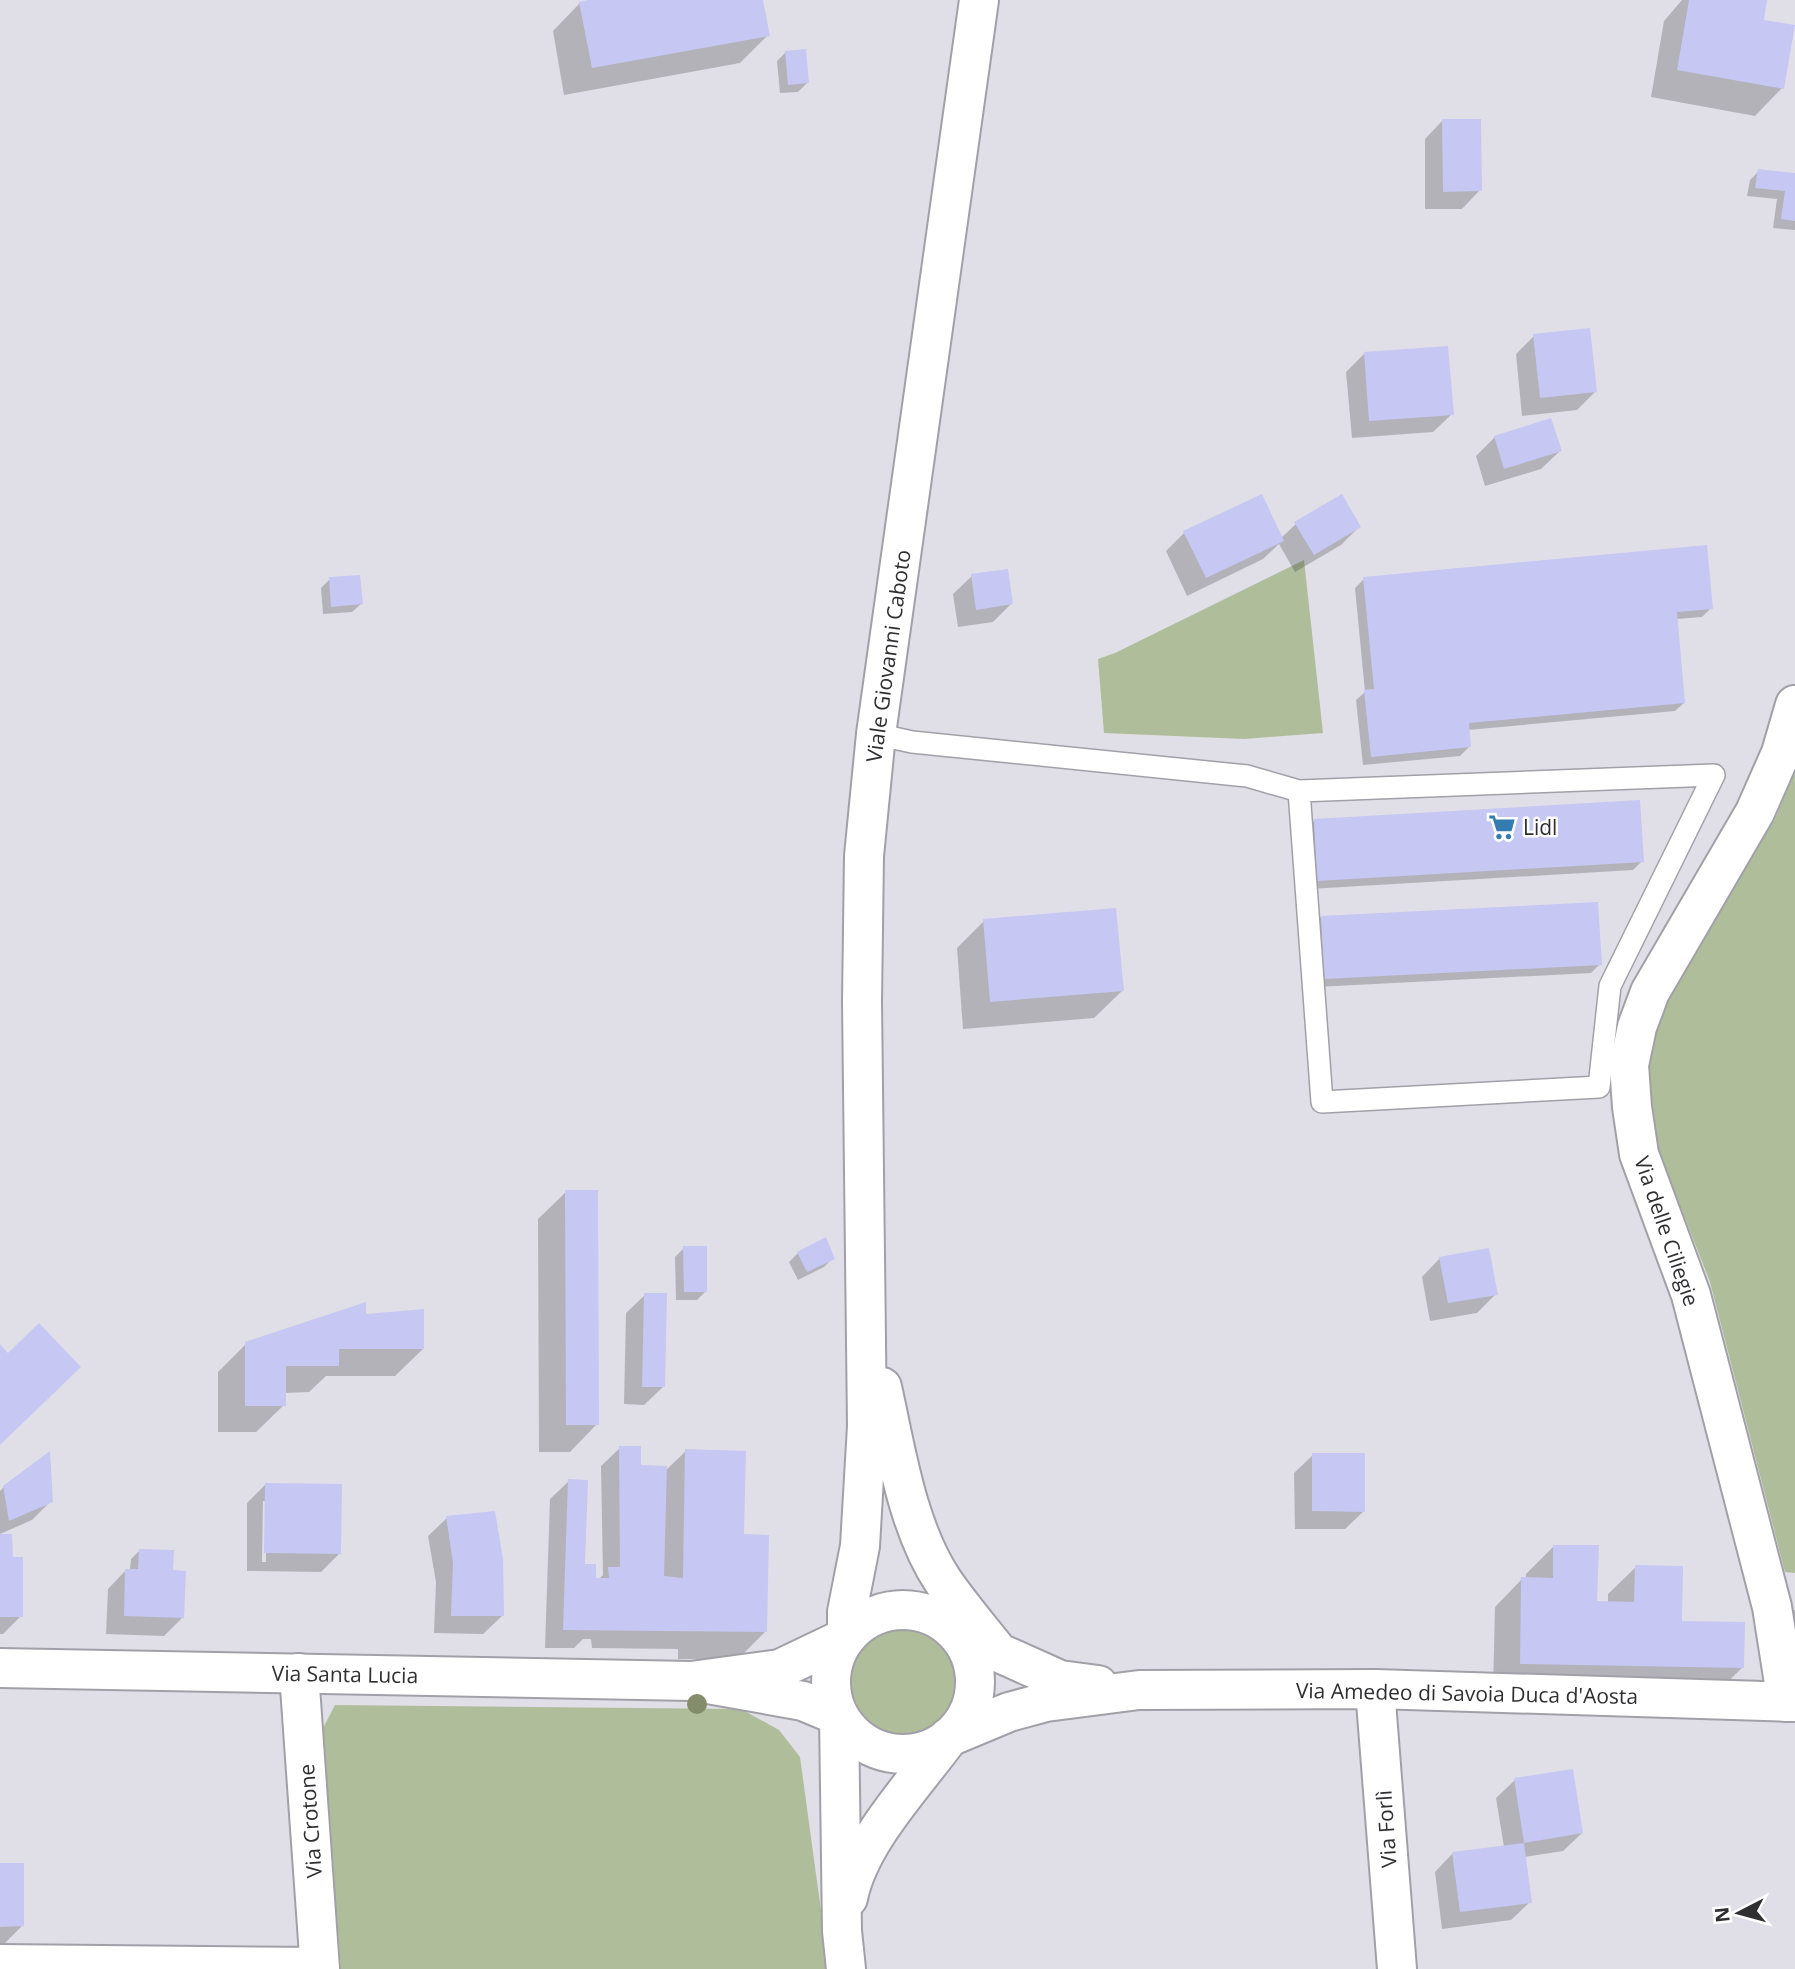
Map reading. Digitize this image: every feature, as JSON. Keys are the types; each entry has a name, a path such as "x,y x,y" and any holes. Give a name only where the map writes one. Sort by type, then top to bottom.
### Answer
{"main road":[{"name":"Viale Giovanni Caboto","path":"867,1317 862,1001 864,856 876,734 979,0"},
{"name":"Via delle Ciliegie","path":"1791,1702 1772,1607 1691,1295 1639,1154 1629,1065 1637,1027 1650,992 1755,812 1781,753 1795,705"},
{"path":"867,1317 903,1480 921,1538 942,1579 999,1653"},
{"path":"867,1317 867,1426 860,1533 847,1612 847,1637 836,1655 831,1675 832,1696 839,1716 851,1733 869,1746 889,1753 910,1754 931,1749 949,1737 1009,1712 1046,1702 1139,1690"},
{"path":"842,1931 851,1884 877,1830 964,1720 973,1698 975,1675 968,1651 955,1632 942,1579"},
{"path":"691,1681 780,1669 847,1637 865,1621 887,1611 911,1611 935,1618 955,1632 1060,1680 1139,1690"},
{"name":"Via Santa Lucia","path":"0,1668 691,1681"},
{"name":"Via Crotone","path":"299,1673 320,1968"},
{"path":"691,1681 803,1700 839,1716"},
{"name":"Via Amedeo di Savoia Duca d'Aosta","path":"1139,1690 1375,1689 1791,1702"},
{"name":"Via Forlì","path":"1375,1689 1397,1969"},
{"path":"839,1716 842,1931 846,1969"},
{"path":"0,1965 320,1968"}],"lane":[{"path":"876,734 912,742 1247,776 1299,791 1714,775 1610,986 1598,1087 1322,1102 1299,791"}],"green space":[{"path":"1304,560 1323,733 1244,739 1104,733 1098,659"},
{"path":"1795,772 1795,1573 1785,1572 1710,1282 1661,1157 1647,1095 1652,1038 1670,989 1775,819"},
{"path":"906,1625 927,1629 945,1641 957,1659 961,1680 957,1701 945,1719 927,1731 906,1735 885,1731 867,1719 855,1701 851,1680 855,1659 867,1641 885,1629"},
{"path":"335,1705 741,1709 779,1730 800,1757 829,1969 341,1969 322,1730"}],"building":[{"path":"763,0 770,36 592,68 579,2"},
{"path":"1689,0 1767,0 1764,20 1795,25 1784,89 1677,70"},
{"path":"806,49 809,83 788,85 785,51"},
{"path":"1442,119 1481,119 1482,191 1443,192"},
{"path":"1758,169 1795,173 1795,221 1781,219 1785,191 1755,188"},
{"path":"1590,328 1597,392 1540,398 1533,334"},
{"path":"1448,346 1454,415 1369,421 1364,352"},
{"path":"1551,418 1562,451 1504,469 1494,436"},
{"path":"1262,494 1284,541 1206,578 1183,531"},
{"path":"1342,494 1361,527 1314,555 1294,522"},
{"path":"1707,545 1713,609 1677,612 1685,703 1469,723 1471,747 1371,757 1364,690 1374,689 1363,577"},
{"path":"1008,569 1013,604 976,610 971,574"},
{"path":"360,575 363,604 331,607 329,577"},
{"path":"1640,800 1644,862 1317,881 1314,819"},
{"path":"1598,902 1602,965 1324,979 1321,916"},
{"path":"1116,908 1124,991 990,1002 983,919"},
{"path":"565,1190 598,1190 599,1425 566,1425"},
{"path":"826,1237 835,1259 807,1272 797,1252"},
{"path":"683,1246 707,1246 707,1292 684,1292"},
{"path":"1489,1248 1498,1295 1448,1303 1439,1257"},
{"path":"644,1293 667,1293 665,1387 642,1387"},
{"path":"366,1302 366,1314 424,1309 424,1349 339,1349 339,1366 286,1366 286,1406 245,1406 245,1342"},
{"path":"39,1323 81,1367 0,1445 0,1344 8,1353"},
{"path":"619,1446 641,1446 641,1465 667,1466 664,1576 683,1578 685,1449 746,1451 744,1534 769,1535 767,1632 563,1630 568,1479 588,1480 585,1564 596,1564 596,1578 609,1578 608,1567 620,1567"},
{"path":"50,1451 53,1502 9,1521 3,1486"},
{"path":"1312,1453 1365,1453 1365,1512 1312,1511"},
{"path":"265,1483 342,1484 341,1554 264,1553"},
{"path":"495,1511 503,1559 504,1616 451,1616 453,1563 446,1516"},
{"path":"0,1534 12,1534 13,1557 23,1557 23,1617 0,1617"},
{"path":"1553,1545 1599,1545 1597,1601 1634,1602 1635,1565 1683,1566 1682,1621 1745,1622 1744,1668 1520,1664 1521,1577 1553,1578"},
{"path":"139,1549 174,1550 173,1570 186,1571 184,1618 124,1616 125,1569 138,1569"},
{"path":"1573,1769 1583,1833 1524,1843 1514,1778"},
{"path":"1524,1843 1532,1903 1460,1912 1452,1852"},
{"path":"0,1863 24,1863 24,1926 0,1927"}],"place":[{"name":"Lidl","path":"1502,827"}]}
